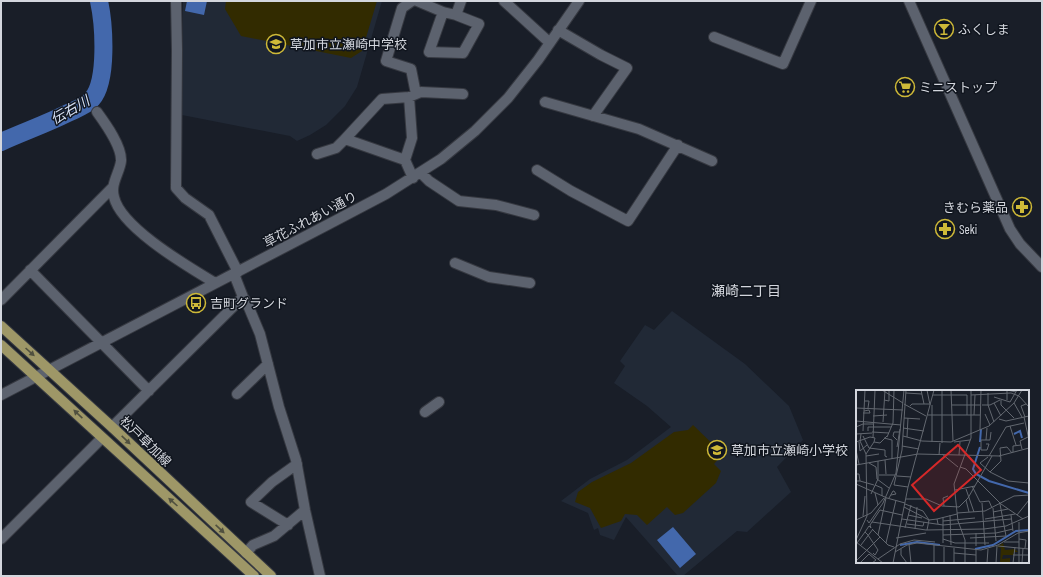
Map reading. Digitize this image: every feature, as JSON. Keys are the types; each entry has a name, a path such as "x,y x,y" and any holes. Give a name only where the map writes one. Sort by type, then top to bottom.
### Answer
{"main road":[{"name":"松戸草加線","path":"1,326 112,427 270,576"},
{"name":"松戸草加線","path":"1,344 254,576"}],"street":[{"path":"176,1 178,50 176,188 185,198 209,216 236,273 243,297 260,334 279,406 297,464 305,510 320,576"},
{"path":"405,160 412,138 413,95 411,69 386,61 402,8 412,1"},
{"path":"417,1 443,12 456,15 479,24 463,53 429,52 443,12"},
{"path":"456,15 461,1"},
{"path":"504,1 550,43"},
{"name":"草花ふれあい通り","path":"1,395 348,214 417,175 441,159 462,143 492,115 524,78 579,1"},
{"path":"714,37 783,64 811,1"},
{"path":"909,1 1010,229 1020,244 1042,267"},
{"path":"558,30 627,68 593,116"},
{"path":"317,154 336,148 382,99 413,95 421,92 463,94"},
{"path":"545,102 639,129 712,161"},
{"path":"97,112 110,131 119,151 121,161 113,187 114,197 119,208 135,227 170,256 215,283"},
{"path":"345,139 405,160 417,175 429,181 459,201 496,205 534,215"},
{"path":"537,170 571,191 628,221 678,145"},
{"path":"1,300 113,187"},
{"path":"455,263 489,277 530,283"},
{"path":"30,270 149,392"},
{"path":"112,427 149,392 243,297"},
{"path":"237,394 268,364"},
{"path":"424,412 439,402"},
{"path":"1,539 102,438"},
{"path":"288,525 251,502 272,482 297,464"},
{"path":"246,553 253,545 274,536 305,510"}],"shaded area":[{"name":"草加市立瀬崎中学校","path":"183,1 382,1 357,87 345,106 326,125 297,141 290,136 182,115"},
{"path":"226,1 377,1 362,51 351,58 241,36 225,9"},
{"name":"草加市立瀬崎小学校","path":"672,311 745,364 789,406 803,440 777,467 791,492 747,532 737,531 683,576 678,576 626,517 614,540 600,535 598,528 594,530 588,513 561,501 590,479 627,460 671,427 647,406 614,383 625,366 620,361 645,325 654,330"},
{"path":"693,425 723,454 714,464 721,471 716,483 683,513 675,515 667,507 647,525 637,515 625,514 621,521 601,528 590,508 575,502 578,492 592,482 631,463 674,432 688,430"}],"water":[{"path":"187,1 207,1 204,15 185,11"},
{"path":"673,527 696,554 680,568 657,540"}],"waterway":[{"name":"伝右川","path":"1,142 78,109 92,99 97,91 103,66 103,37 99,1"}],"place":[{"name":"ふくしま","path":"944,29"},
{"name":"草加市立瀬崎中学校","path":"276,44"},
{"name":"ミニストップ","path":"905,87"},
{"name":"きむら薬品","path":"1022,207"},
{"name":"Seki","path":"945,229"},
{"name":"吉町グランド","path":"196,303"},
{"name":"草加市立瀬崎小学校","path":"717,450"}],"district":[{"name":"瀬崎二丁目","path":"746,291"}]}
